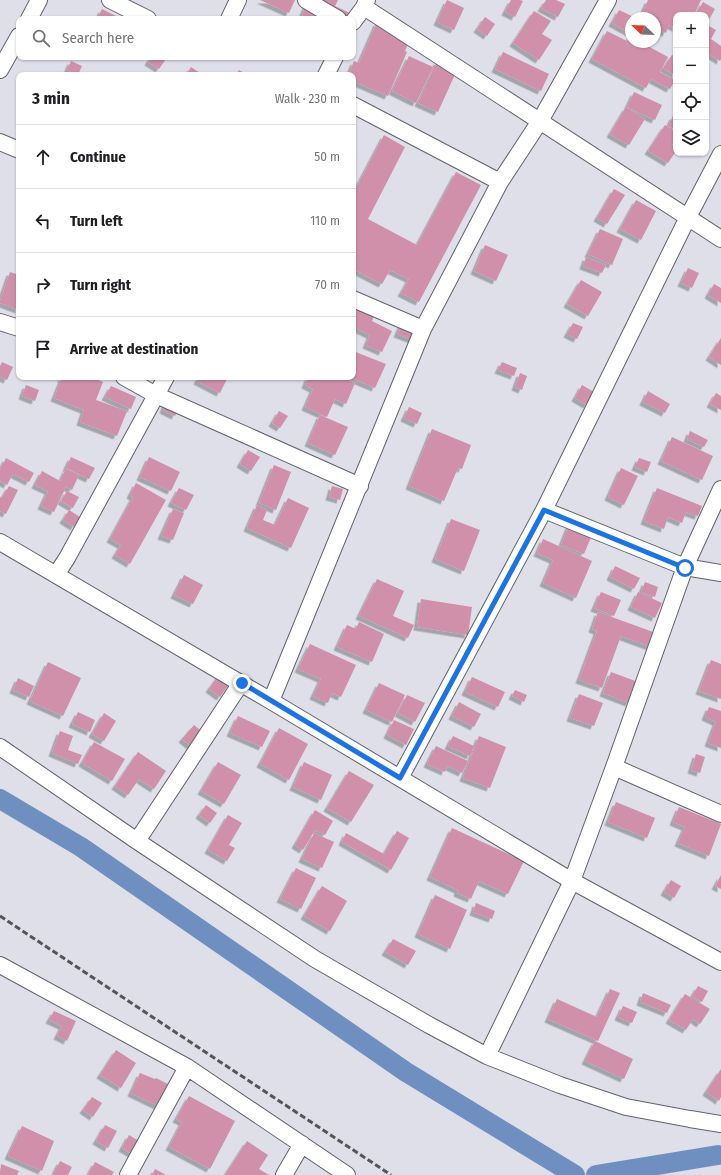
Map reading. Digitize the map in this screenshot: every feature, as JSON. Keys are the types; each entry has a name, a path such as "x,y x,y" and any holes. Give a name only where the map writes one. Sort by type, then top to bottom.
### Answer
{"street":[{"path":"31,16 39,0"},
{"path":"110,0 142,16"},
{"path":"230,16 238,0"},
{"path":"306,0 333,16"},
{"path":"271,701 423,330 500,182 540,121 608,0"},
{"path":"356,18 366,4 540,121 721,239"},
{"path":"0,70 16,41"},
{"path":"328,72 334,60"},
{"path":"356,107 500,182"},
{"path":"0,142 16,149"},
{"path":"400,778 544,510 688,217 721,154"},
{"path":"356,300 423,330"},
{"path":"0,322 16,327"},
{"path":"129,380 156,395 360,486"},
{"path":"56,575 67,558 164,380"},
{"path":"486,1056 572,881 685,568 721,489"},
{"path":"544,510 685,568 721,573"},
{"path":"0,542 242,683 572,881 721,962"},
{"path":"137,841 242,683"},
{"path":"0,747 137,841 316,959 428,1026 486,1056 560,1085 626,1107 721,1124"},
{"path":"614,768 721,814"},
{"path":"0,965 187,1067 347,1175"},
{"path":"128,1175 187,1067"},
{"path":"284,1175 302,1144"}],"building":[{"path":"260,0 295,0 289,13"},
{"path":"308,0 338,0 335,6 350,13 349,16 302,15"},
{"path":"447,0 464,8 454,30 437,22"},
{"path":"511,0 523,1 515,17 505,12"},
{"path":"546,0 556,0 565,4 558,17 541,8"},
{"path":"648,0 701,0 695,12 673,12 673,27 669,25 666,33 661,31 661,12 643,12"},
{"path":"703,2 715,9 709,20 709,12 697,12"},
{"path":"102,9 116,16 98,16"},
{"path":"619,10 625,13 625,30 612,23"},
{"path":"534,11 551,21 542,34 552,40 539,60 513,43"},
{"path":"485,17 495,24 487,36 477,29"},
{"path":"377,22 411,37 405,51 407,52 388,96 356,82 356,72 349,72 354,61 359,63"},
{"path":"709,26 716,30 711,39 721,46 720,61 709,54"},
{"path":"607,31 625,40 625,48 651,48 668,57 660,72 673,79 673,84 670,89 651,79 646,88 592,59"},
{"path":"503,52 549,74 541,91 495,69"},
{"path":"672,55 673,56 673,74 663,68"},
{"path":"409,56 433,67 416,103 392,91"},
{"path":"149,60 165,60 159,69 148,62"},
{"path":"71,61 82,66 79,72 71,72 67,70"},
{"path":"437,61 457,70 438,112 418,103"},
{"path":"191,67 198,72 188,72"},
{"path":"634,92 662,105 655,120 627,107"},
{"path":"626,107 645,119 629,145 610,134"},
{"path":"673,116 673,128 668,126"},
{"path":"665,125 673,130 673,156 668,163 648,151"},
{"path":"384,135 405,147 368,219 417,245 456,172 481,185 419,302 401,293 409,279 390,270 382,284 356,271 356,188"},
{"path":"614,189 625,195 607,224 597,218"},
{"path":"636,200 656,211 641,240 620,229"},
{"path":"600,229 623,239 612,265 588,254"},
{"path":"485,245 508,255 496,281 474,271"},
{"path":"586,257 606,265 602,273 583,266"},
{"path":"688,268 699,273 692,288 681,283"},
{"path":"10,272 16,274 16,309 0,303"},
{"path":"581,280 602,292 588,316 567,304"},
{"path":"714,284 721,288 721,303 708,295"},
{"path":"356,303 376,312 372,321 392,331 382,352 366,345 370,335 356,328"},
{"path":"402,322 418,328 413,340 397,334"},
{"path":"573,323 583,327 577,339 567,334"},
{"path":"721,338 721,365 709,357"},
{"path":"356,352 386,364 375,388 356,380"},
{"path":"2,362 13,367 7,380 0,377 0,366"},
{"path":"502,362 517,368 514,376 498,370"},
{"path":"520,373 527,376 522,390 515,387"},
{"path":"61,380 98,380 103,382 96,400 127,411 117,436 80,422 84,410 54,398"},
{"path":"198,380 226,380 220,393"},
{"path":"307,380 349,380 355,383 346,404 335,399 327,417 305,407 313,389 305,385"},
{"path":"26,385 39,390 35,401 22,396"},
{"path":"582,385 594,392 587,405 575,398"},
{"path":"111,386 136,397 131,409 105,397"},
{"path":"648,391 670,404 665,413 643,402"},
{"path":"716,393 721,396 721,410 710,404"},
{"path":"167,399 180,406 175,416 163,410"},
{"path":"409,407 422,413 417,424 404,418"},
{"path":"279,411 288,416 280,428 272,423"},
{"path":"320,415 348,427 335,455 308,443"},
{"path":"432,429 471,445 462,469 458,468 444,501 409,486"},
{"path":"690,431 708,440 704,447 687,439"},
{"path":"672,437 713,456 702,480 661,461"},
{"path":"248,450 260,457 251,471 240,464"},
{"path":"71,457 95,468 89,479 66,468"},
{"path":"149,457 180,472 171,491 140,477"},
{"path":"6,458 34,473 29,482 13,474 7,485 0,481 0,470"},
{"path":"639,458 651,462 647,472 635,467"},
{"path":"274,465 291,472 276,510 259,503"},
{"path":"621,468 638,476 624,505 608,497"},
{"path":"66,469 79,475 72,490 66,487 54,512 41,506 48,491 35,485 42,471 60,481"},
{"path":"136,483 166,500 130,564 115,555 121,545 110,539 133,497 130,495"},
{"path":"9,486 18,490 6,514 0,511 0,497 2,498"},
{"path":"332,486 343,489 340,500 329,497"},
{"path":"179,488 194,495 186,510 171,503"},
{"path":"657,488 702,506 698,516 686,512 682,523 668,517 664,529 644,521"},
{"path":"67,491 79,497 73,508 61,501"},
{"path":"288,498 309,508 291,548 247,528 257,505 267,510 263,520 275,525"},
{"path":"173,509 184,513 173,540 161,536"},
{"path":"69,510 80,517 74,527 63,520"},
{"path":"451,519 480,530 464,571 435,559"},
{"path":"569,525 592,535 584,554 561,545"},
{"path":"543,539 592,561 576,598 543,583 553,560 537,553"},
{"path":"615,566 640,578 634,589 610,577"},
{"path":"184,575 203,585 193,604 174,595"},
{"path":"377,579 404,591 393,616 414,625 408,638 359,616"},
{"path":"645,582 658,587 655,597 641,592"},
{"path":"601,592 621,600 614,616 594,608"},
{"path":"638,592 662,603 655,618 631,607"},
{"path":"421,599 472,607 468,635 417,627"},
{"path":"598,612 656,633 651,647 621,636 602,688 579,680 597,631 592,629"},
{"path":"359,622 384,634 372,662 337,647 347,625 356,629"},
{"path":"310,644 356,665 341,697 332,693 328,703 313,696 321,679 298,669"},
{"path":"711,660 721,664 721,699 699,691"},
{"path":"48,662 81,678 63,716 30,701"},
{"path":"221,672 232,680 220,697 209,689"},
{"path":"611,672 638,682 629,703 603,693"},
{"path":"472,677 505,692 498,707 465,692"},
{"path":"18,678 34,686 29,697 13,690"},
{"path":"379,683 405,695 392,722 366,710"},
{"path":"515,690 527,695 524,702 512,696"},
{"path":"579,694 603,703 594,726 570,718"},
{"path":"407,695 425,703 415,722 398,713"},
{"path":"459,702 481,714 474,727 452,716"},
{"path":"709,707 721,711 721,748 708,743 716,722 705,717"},
{"path":"78,712 95,720 90,732 72,724"},
{"path":"104,713 116,721 104,741 92,734"},
{"path":"238,716 270,731 262,747 230,733"},
{"path":"394,720 414,729 406,745 387,735"},
{"path":"194,725 205,734 193,748 182,739"},
{"path":"279,728 308,744 289,780 260,764"},
{"path":"60,731 73,736 68,750 82,755 78,764 52,753"},
{"path":"453,736 474,746 470,756 448,746"},
{"path":"479,736 506,747 490,788 463,778"},
{"path":"94,742 125,759 112,781 82,763"},
{"path":"436,746 468,761 462,773 447,766 445,772 427,764"},
{"path":"138,752 166,771 154,789 139,779 128,795 115,786"},
{"path":"696,754 705,757 700,773 691,770"},
{"path":"218,762 241,775 224,804 201,791"},
{"path":"304,762 332,775 321,800 293,787"},
{"path":"349,771 374,785 351,822 327,808"},
{"path":"616,802 655,818 647,838 608,822"},
{"path":"206,805 217,813 210,823 199,815"},
{"path":"679,807 721,824 709,856 678,843 685,827 673,822"},
{"path":"315,810 333,821 325,835 315,830 303,850 295,845"},
{"path":"228,815 242,823 229,845 235,848 227,861 208,850"},
{"path":"452,828 524,861 508,894 479,881 471,899 457,893 458,890 430,877"},
{"path":"397,831 409,838 391,870 342,842 346,833 384,854"},
{"path":"314,833 334,842 322,868 302,859"},
{"path":"296,868 316,878 301,909 280,899"},
{"path":"721,875 721,889 715,886"},
{"path":"671,880 681,886 674,898 664,892"},
{"path":"322,886 347,901 330,931 304,916"},
{"path":"435,895 467,910 450,949 418,934"},
{"path":"476,903 495,911 492,919 473,912"},
{"path":"393,939 416,951 408,965 385,952"},
{"path":"698,986 708,991 702,1002 692,996"},
{"path":"610,989 620,993 598,1041 548,1019 557,999 597,1017"},
{"path":"643,993 671,1005 667,1013 640,1002"},
{"path":"685,994 710,1009 700,1024 693,1019 686,1030 669,1020"},
{"path":"623,1006 637,1012 632,1023 618,1017"},
{"path":"54,1011 76,1021 67,1041 57,1036 62,1026 49,1020"},
{"path":"595,1041 633,1059 624,1079 585,1061"},
{"path":"116,1050 136,1063 121,1088 100,1075"},
{"path":"721,1069 721,1097 719,1101 706,1092"},
{"path":"140,1073 168,1084 158,1106 131,1093"},
{"path":"189,1096 235,1121 210,1169 169,1147 182,1122 176,1119"},
{"path":"92,1097 102,1103 93,1117 83,1110"},
{"path":"105,1125 117,1131 108,1148 96,1141"},
{"path":"22,1126 54,1141 42,1171 8,1156"},
{"path":"129,1135 139,1141 132,1154 122,1148"},
{"path":"247,1141 268,1155 259,1169 269,1175 225,1175"},
{"path":"60,1161 72,1167 68,1175 53,1175"},
{"path":"95,1162 114,1172 112,1175 88,1175"},
{"path":"1,1164 19,1171 17,1175 0,1175"},
{"path":"155,1169 166,1175 152,1175"}],"waterway":[{"path":"0,799 81,847 406,1072 575,1175"},
{"path":"596,1175 718,1155"}],"railway":[{"path":"0,916 391,1175"}],"route":[{"path":"242,683 400,778 544,510 685,568"}]}
